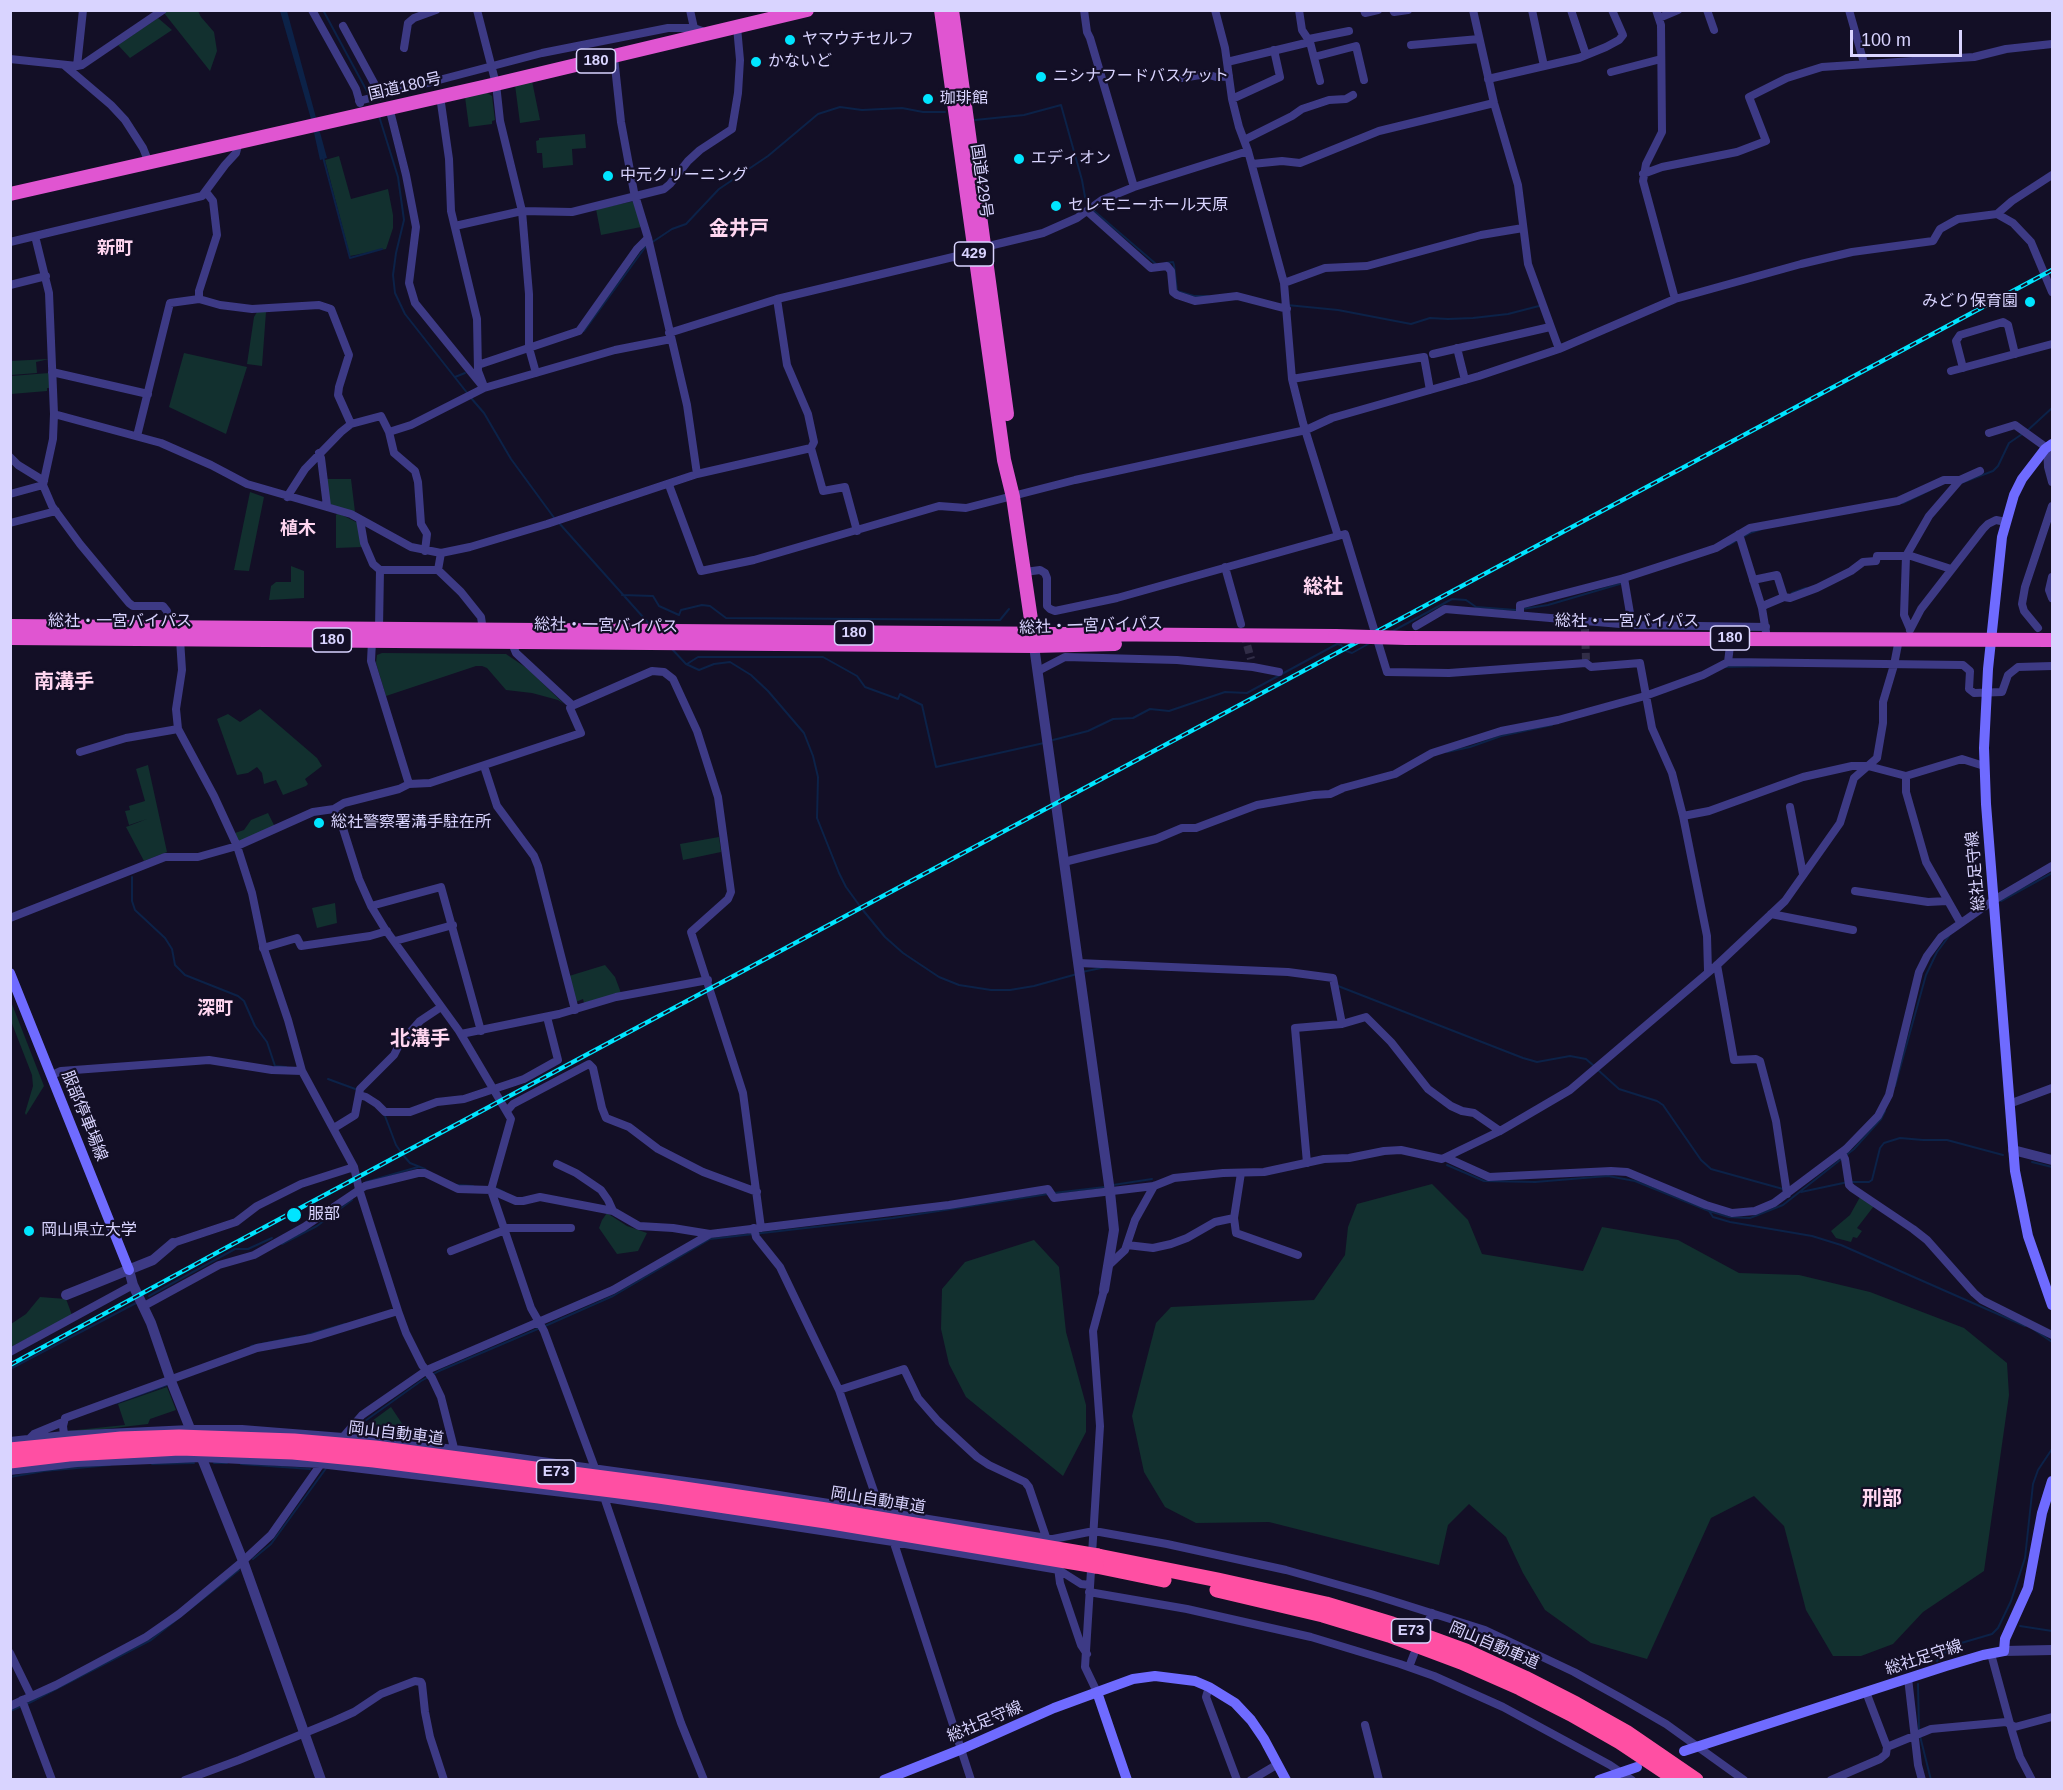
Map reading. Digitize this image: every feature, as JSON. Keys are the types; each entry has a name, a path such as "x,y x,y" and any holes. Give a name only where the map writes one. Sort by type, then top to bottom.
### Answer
{"highway":[{"name":"国道180号","path":"10,194 316,125 383,102 440,96 496,84 614,57 699,31 737,27 807,10"},
{"name":"国道429号","path":"941,10 979,250"},
{"name":"国道429号","path":"952,10 1004,460 1013,497 1034,640"},
{"name":"総社・一宮バイパス","path":"10,626 171,627 653,643 1034,640"},
{"name":"総社・一宮バイパス","path":"10,638 180,639 483,630 504,638 642,631 1127,643 1201,636 1731,639 1766,633 2052,640"},
{"name":"岡山自動車道","path":"10,1450 121,1439 179,1437 294,1441 364,1447 664,1486 950,1530 1097,1561 1323,1615 1389,1635 1461,1662 1520,1688 1620,1742 1677,1779"},
{"name":"岡山自動車道","path":"10,1461 69,1454 180,1448 293,1452 659,1496 1218,1580 1326,1604 1413,1632 1495,1664 1576,1704 1626,1732 1696,1779"}],"main road":[{"name":"総社足守線","path":"2050,446 2022,479 2014,495 2002,537 1990,640 1984,766 2018,1196 2052,1305"},
{"name":"服部停車場線","path":"10,973 129,1270"},
{"path":"2004,1652 2005,1639 2028,1588 2042,1513 2052,1481"},
{"name":"総社足守線","path":"1684,1751 1908,1678 2004,1652"},
{"name":"総社足守線","path":"884,1779 962,1749 1054,1708 1133,1680 1155,1676 1195,1681 1235,1703 1251,1720 1286,1779"},
{"path":"1097,1692 1127,1779"},
{"path":"1599,1779 1637,1767"}],"street":[{"path":"76,66 83,10"},
{"path":"10,59 82,65 164,10"},
{"path":"312,10 364,107"},
{"path":"404,48 408,23 414,18 436,10"},
{"path":"477,10 496,84 500,122 522,212 529,294 530,350 536,373"},
{"path":"383,102 542,54 656,31 699,31 690,10"},
{"path":"1084,10 1087,32 1134,188"},
{"path":"1215,10 1227,62 1232,99 1284,283 1292,379 1338,536"},
{"path":"1299,10 1302,30 1310,40 1320,81"},
{"path":"1364,10 1365,13 1378,10"},
{"path":"1393,10 1394,12 1408,10"},
{"path":"1473,10 1494,103 1518,185 1528,264 1559,349"},
{"path":"1532,10 1545,66"},
{"path":"1571,10 1586,55"},
{"path":"1488,79 1586,55 1619,40 1623,35 1612,10"},
{"path":"1675,299 1648,202 1643,174 1662,132 1658,14 1678,10"},
{"path":"1707,10 1714,30"},
{"path":"1849,10 1864,63"},
{"path":"343,26 383,102 406,175 416,227 409,283 415,303 482,389"},
{"path":"454,226 522,212 572,212 664,189 694,155 732,129 738,93 740,60 737,27"},
{"path":"1227,62 1349,31"},
{"path":"1412,45 1479,39"},
{"path":"1643,174 1662,167 1737,152 1766,141 1749,97 1786,78 1822,67 1974,57 2006,49 2052,44"},
{"path":"1314,57 1356,46 1364,80"},
{"path":"1232,99 1280,77 1274,50"},
{"path":"614,57 621,122 636,197 649,242 687,405 697,474"},
{"path":"1611,72 1661,59"},
{"path":"64,64 125,120 143,148 149,163"},
{"path":"1182,78 1206,74 1216,77 1229,76"},
{"path":"1244,140 1302,109 1329,100 1346,99 1353,95"},
{"path":"440,96 448,159 451,211 477,319 478,371 482,389"},
{"path":"1252,164 1282,161 1300,163 1379,131 1494,103"},
{"path":"10,242 202,196 236,153 239,142"},
{"path":"389,432 411,425 482,389 670,336 777,299 1043,233 1077,218 1102,200 1248,151"},
{"path":"669,484 701,571 754,560 939,506 966,508 1075,480 1306,430 1332,418 1466,380 1559,349 1675,299 1852,252 1933,241 1940,230 1958,219 1998,214 2052,175"},
{"path":"199,299 199,291 218,235 213,201 206,192"},
{"path":"1090,209 1151,268 1167,266 1171,271 1173,291 1176,295 1195,301 1237,296 1287,306"},
{"path":"1998,214 2013,223 2031,242 2052,292"},
{"path":"1284,283 1325,268 1367,266 1481,235 1523,228"},
{"path":"35,236 49,293 54,414 53,439 44,483 48,498 80,544 129,603 132,606 163,606 167,611 171,627 180,639 182,670 176,710 178,729 214,796 237,846 252,892 263,948 288,1020 302,1071 354,1167 359,1189 406,1333 422,1365 430,1374 448,1418 462,1480"},
{"path":"478,364 530,350 582,328 637,249 649,242"},
{"path":"10,285 46,276"},
{"path":"137,436 170,303 199,299 220,305 252,309 319,305 331,309 349,356 338,395 351,424"},
{"path":"777,299 787,365 808,414 814,442 811,448 823,492 845,487 857,531"},
{"path":"1963,368 1956,341 1960,335 2003,322 2008,325 2014,354"},
{"path":"1433,354 1550,327"},
{"path":"1951,371 2052,344"},
{"path":"1457,348 1466,380"},
{"path":"1292,379 1424,357 1430,390"},
{"path":"52,372 148,394"},
{"path":"54,414 161,443 247,484 351,514 411,547 441,553 470,547 547,524 697,474 811,448"},
{"path":"287,497 305,469 319,453 351,424 381,416 389,432 394,453 415,471 421,524 427,534 426,551"},
{"path":"1989,433 2015,425 2050,446 2048,467 2052,482"},
{"path":"319,453 327,506"},
{"path":"10,457 44,483"},
{"path":"1520,611 1520,605 1624,578 1716,548 1740,536 1750,528 1898,501 1944,480 1960,480 1980,471"},
{"path":"1906,635 1904,615 1907,558 1929,516 1960,480"},
{"path":"10,494 44,483"},
{"path":"2038,628 2024,611 2022,604 2025,587 2052,506"},
{"path":"10,523 56,511"},
{"path":"360,520 364,543 373,564 380,570 438,570 461,592 481,617 483,630"},
{"path":"144,1306 219,1265 254,1255 304,1227 359,1189 388,1179 425,1173 458,1189 492,1188 516,1201 540,1197 614,1211 643,1228 674,1228 710,1234 756,1231 1048,1189 1054,1198 1110,1188 1154,1186 1174,1178 1264,1172 1307,1163 1401,1150 1442,1159 1447,1158 1500,1131 1570,1090 1717,965 1785,901 1840,823 1854,778 1877,758 1883,723 1883,702 1906,635 1921,609 1988,524 1996,520 2006,522"},
{"path":"1024,572 1040,570 1045,573 1047,606 1055,611 1117,598 1345,534 1387,672 1460,672 1586,661 1591,667 1640,663 1652,728 1672,773 1683,816 1707,936 1708,971"},
{"path":"1416,626 1445,609 1520,611 1585,625 1632,625 1766,633 1762,608 1740,536"},
{"path":"438,570 441,553"},
{"path":"1762,608 1785,597 1817,588 1851,571 1863,562 1876,561 1877,558 1907,558 1951,569"},
{"path":"1225,567 1241,624"},
{"path":"380,570 371,660 409,784"},
{"path":"1753,580 1777,575 1785,597"},
{"path":"1624,578 1632,625"},
{"path":"2052,578 2049,590 2052,598"},
{"path":"504,638 516,653 574,705 652,671 664,672 670,676 697,731 718,797 731,892 728,899 691,932 743,1093 757,1192 756,1231 780,1267 839,1390 893,1542 971,1779"},
{"path":"1728,662 1731,639"},
{"path":"1034,640 1114,1230 1104,1290 1093,1331 1100,1426 1085,1667 1097,1692"},
{"path":"1038,671 1065,657 1252,663 1279,672"},
{"path":"1064,862 1156,839 1182,828 1196,828 1257,805 1330,794 1395,774 1432,753 1501,731 1558,720 1646,696 1703,675 1728,662 1963,665 1970,671 1970,691 1986,692 2001,692 2008,675 2018,667 2052,666"},
{"path":"10,918 165,857 198,857 237,846 313,812 334,809 409,784 430,783 581,733 570,708 571,704"},
{"path":"80,753 126,738 178,729"},
{"path":"1683,816 1709,811 1803,777 1852,766 1868,766 1906,776 1962,759 1984,766"},
{"path":"484,766 497,806 534,856 538,866 575,1010"},
{"path":"1906,776 1906,792 1926,862 1960,922"},
{"path":"1790,807 1803,874"},
{"path":"334,809 340,819 359,879 371,906 461,1034 512,1119 492,1188 531,1308 542,1326 605,1498 681,1723 704,1779"},
{"path":"1447,1158 1489,1177 1627,1172 1706,1205 1732,1213 1755,1211 1774,1203 1843,1155 1878,1116 1889,1095 1919,972 1941,937 1994,900 2052,866"},
{"path":"371,906 441,887 481,1031"},
{"path":"1855,891 1928,902 1947,901"},
{"path":"1772,914 1853,930"},
{"path":"395,941 453,925"},
{"path":"263,948 297,938 301,946 370,936 387,931"},
{"path":"1078,965 1288,972 1333,978 1342,1024"},
{"path":"1717,965 1734,1060 1756,1059 1760,1061 1776,1121 1788,1194"},
{"path":"461,1034 547,1017 616,997 708,980"},
{"path":"334,1128 355,1115 360,1089 394,1055 399,1045 420,1021 441,1007"},
{"path":"359,1095 377,1104 385,1112 400,1113 410,1112 436,1102 464,1099 524,1079 558,1060 547,1017"},
{"path":"1307,1163 1295,1028 1342,1024 1366,1017 1390,1042 1428,1089 1451,1106 1474,1113 1500,1131"},
{"path":"52,1075 61,1071 209,1060 272,1070 302,1071"},
{"path":"507,1111 513,1104 589,1064 593,1068 606,1118 630,1127 658,1149 703,1172 757,1192"},
{"path":"2009,1104 2052,1088"},
{"path":"2013,1150 2052,1160"},
{"path":"1843,1155 1848,1182 1927,1240 1982,1300 2052,1335"},
{"path":"557,1164 576,1173 601,1191 614,1211"},
{"path":"66,1295 153,1260 173,1243 236,1222 257,1206 302,1184 354,1167"},
{"path":"1241,1173 1234,1218 1236,1233 1298,1255"},
{"path":"1109,1265 1125,1250 1135,1220 1154,1186"},
{"path":"1126,1245 1153,1248 1171,1244 1215,1222 1234,1218"},
{"path":"451,1251 505,1229 571,1228"},
{"path":"10,1706 56,1685 146,1637 179,1614 271,1535 348,1438 362,1415 430,1374 542,1326 613,1290 710,1234"},
{"path":"129,1270 243,1561 321,1779"},
{"path":"10,1352 134,1285"},
{"path":"30,1439 33,1434 63,1422 65,1418 257,1348 311,1338 398,1311"},
{"path":"839,1390 904,1369 918,1398 938,1421 977,1457 1025,1482 1029,1487 1059,1570 1060,1583 1081,1645 1087,1654"},
{"path":"63,1422 64,1435"},
{"path":"10,1441 64,1435 190,1429 254,1430 348,1438 455,1449 594,1468 882,1510 1053,1539 1094,1532 1167,1544 1286,1570 1485,1630 1574,1672 1666,1724 1744,1779"},
{"path":"10,1471 76,1464 202,1458 326,1464 605,1498 1059,1570 1089,1588 1281,1630 1350,1648 1409,1667 1503,1707 1632,1779"},
{"path":"1426,1626 1432,1613"},
{"path":"2004,1652 2052,1650"},
{"path":"10,1653 31,1696"},
{"path":"1409,1667 1414,1654"},
{"path":"1991,1654 2020,1757 2032,1779"},
{"path":"1908,1678 1918,1736 1918,1765 1922,1779"},
{"path":"185,1779 239,1760 354,1712 381,1694 415,1681 421,1682 430,1737 444,1779"},
{"path":"1209,1687 1206,1697 1238,1779"},
{"path":"1831,1779 1880,1759 1886,1754 1887,1748 1866,1692"},
{"path":"22,1700 52,1779"},
{"path":"1887,1748 1931,1729 2006,1722 2015,1726 2052,1717"},
{"path":"1365,1725 1379,1779"},
{"path":"1251,1779 1278,1764"}],"green space":[{"path":"198,11 214,32 217,51 210,71 164,13"},
{"path":"158,18 172,30 130,58 118,45"},
{"path":"532,81 540,120 520,123 515,85"},
{"path":"486,92 492,96 495,120 492,124 469,127 465,97"},
{"path":"585,134 586,148 572,149 573,165 543,168 542,153 537,153 536,141 539,138"},
{"path":"339,156 351,199 388,189 393,228 386,249 350,256 325,160"},
{"path":"635,201 641,227 601,235 596,209"},
{"path":"257,312 266,312 262,366 247,364 254,317"},
{"path":"184,353 247,367 226,434 169,407"},
{"path":"49,359 36,362 37,373 11,375 10,361"},
{"path":"49,373 50,388 47,388 47,391 11,394 11,376"},
{"path":"325,479 351,479 355,512 328,504"},
{"path":"250,492 264,497 249,571 234,570"},
{"path":"338,513 358,523 362,547 336,548 336,515"},
{"path":"291,566 304,571 304,598 269,600 271,586 276,582 291,582"},
{"path":"382,653 506,654 528,669 564,704 558,700 532,693 506,690 487,668 482,666 386,696 376,663 377,655"},
{"path":"260,709 317,758 322,766 305,779 308,784 306,786 283,795 276,780 264,784 262,773 257,767 248,773 237,775 217,719 228,714 240,722"},
{"path":"148,765 167,852 144,861 126,827 147,819 129,825 125,811 130,810 129,806 145,801 136,769"},
{"path":"268,813 275,827 239,843 235,833 244,830 251,820"},
{"path":"719,837 721,852 683,860 680,844"},
{"path":"335,903 337,923 317,928 312,908"},
{"path":"605,965 615,977 621,993 584,1003 583,999 576,1002 569,976"},
{"path":"10,999 44,1086 26,1115 33,1086 32,1075 11,1021"},
{"path":"1432,1184 1468,1220 1482,1254 1583,1271 1602,1227 1678,1240 1739,1273 1799,1275 1870,1292 1964,1328 2007,1363 2009,1395 1984,1571 1923,1612 1893,1644 1861,1656 1833,1656 1806,1610 1784,1526 1754,1496 1711,1518 1647,1659 1591,1643 1545,1610 1523,1573 1506,1537 1469,1504 1448,1525 1439,1565 1269,1522 1196,1523 1165,1507 1144,1472 1132,1416 1156,1323 1171,1307 1314,1300 1345,1255 1348,1227 1357,1204"},
{"path":"1860,1197 1874,1206 1857,1228 1862,1231 1857,1238 1853,1237 1851,1242 1836,1238 1831,1231 1850,1215"},
{"path":"607,1213 627,1226 647,1233 638,1251 617,1254 599,1228"},
{"path":"1034,1240 1059,1267 1066,1332 1086,1405 1086,1432 1063,1476 966,1397 949,1364 941,1329 942,1289 965,1262"},
{"path":"40,1297 66,1299 72,1315 11,1347 11,1324 26,1314"},
{"path":"167,1387 176,1410 150,1419 148,1424 71,1433 67,1431 125,1425 118,1404"},
{"path":"391,1407 409,1434 404,1438 357,1432"}],"water":[{"path":"280,11 287,11 327,158 320,160 311,119"}],"waterway":[{"path":"323,10 369,95"},
{"path":"975,120 1024,115 1061,105 1085,197 1090,205"},
{"path":"651,243 672,229 686,224 719,189 768,156 818,114 840,107 862,110 902,108 923,112 945,112"},
{"path":"379,116 398,177 404,220 393,275 395,293 405,314 468,394"},
{"path":"323,157 350,258 382,249"},
{"path":"1093,210 1156,264"},
{"path":"584,331 646,246"},
{"path":"1165,263 1173,262 1177,291 1194,296 1208,296"},
{"path":"1287,305 1338,310 1411,324 1430,318 1473,318 1508,314 1539,306"},
{"path":"455,377 465,373"},
{"path":"471,398 484,413 511,459 555,519"},
{"path":"1961,483 1993,471 1998,466 2009,443 2028,430 2052,408"},
{"path":"1903,503 1930,490"},
{"path":"559,523 651,626"},
{"path":"1729,545 1762,529"},
{"path":"1391,632 1452,599 1466,600 1476,607 1516,610 1548,605 1623,583"},
{"path":"1792,593 1806,588"},
{"path":"622,595 653,596 659,606 679,615 681,610 702,605 710,606 726,618 1000,620 1009,609"},
{"path":"1053,740 1088,731 1113,719 1133,718 1150,709 1169,711 1225,692 1247,693 1337,644 1352,653 1370,643"},
{"path":"671,648 686,664 699,670 714,664 730,662 751,675 804,733 818,777 817,818 839,873 862,909 885,937 903,953 939,977 959,985 991,990 1034,986 1077,974"},
{"path":"687,664 698,657 823,657 857,676 865,687 898,699 900,694 922,705 936,767 1044,743"},
{"path":"1725,667 1769,666"},
{"path":"1447,752 1501,736 1552,725"},
{"path":"2001,901 2052,873"},
{"path":"132,877 132,901 135,910 165,938 172,949 175,965 185,975 238,996 244,1001 255,1026 267,1042 275,1066 286,1067"},
{"path":"1895,1086 1926,975 1937,952 1949,936"},
{"path":"1082,972 1106,967"},
{"path":"1338,986 1523,1058 1537,1062 1570,1056 1586,1059 1594,1066"},
{"path":"1598,1070 1619,1089 1663,1105 1701,1160 1711,1169 1783,1189"},
{"path":"328,1079 358,1090"},
{"path":"1447,1165 1484,1181 1535,1182 1608,1176 1635,1181 1729,1217 1750,1218 1783,1205 1854,1149 1881,1119 1885,1111"},
{"path":"385,1116 396,1145 403,1155 410,1163 425,1169"},
{"path":"1801,1192 1848,1182 1869,1182 1872,1180 1880,1148 1884,1143 1900,1138 1947,1140 2003,1155"},
{"path":"2032,1162 2052,1167"},
{"path":"366,1182 418,1167"},
{"path":"1113,1185 1152,1179"},
{"path":"457,1185 473,1186"},
{"path":"493,1187 504,1192"},
{"path":"1054,1193 1105,1187"},
{"path":"545,1326 613,1296 710,1239 893,1218 1048,1194"},
{"path":"282,1244 317,1226 352,1200"},
{"path":"1709,1211 1713,1217 1730,1222 1812,1236 1841,1245 2025,1326"},
{"path":"149,1296 235,1249 248,1249 272,1238"},
{"path":"10,1369 136,1303"},
{"path":"307,1335 345,1324"},
{"path":"351,1436 365,1421 421,1381 439,1371 540,1328"},
{"path":"2033,1329 2052,1342"},
{"path":"251,1346 296,1337"},
{"path":"116,1403 167,1385"},
{"path":"1937,1661 1951,1646 1992,1634 1998,1628 2011,1601 2025,1558 2033,1484 2038,1470 2052,1449"},
{"path":"152,1464 194,1463"},
{"path":"214,1463 227,1463"},
{"path":"241,1464 310,1469"},
{"path":"10,1477 44,1471 110,1465"},
{"path":"253,1559 271,1544 327,1467"},
{"path":"27,1704 151,1640 239,1570"},
{"path":"2020,1626 2052,1631"},
{"path":"1918,1684 1919,1730"},
{"path":"10,1711 22,1706"},
{"path":"1920,1736 1931,1780"}],"tunnel":[{"path":"1585,629 1586,660"},
{"path":"1244,634 1251,659"}],"railway":[{"path":"10,1365 2052,270"}],"place":[{"name":"ヤマウチセルフ","path":"790,40"},
{"name":"かないど","path":"756,62"},
{"name":"ニシナフードバスケット","path":"1041,77"},
{"name":"珈琲館","path":"928,99"},
{"name":"エディオン","path":"1019,159"},
{"name":"中元クリーニング","path":"608,176"},
{"name":"セレモニーホール天原","path":"1056,206"},
{"name":"みどり保育園","path":"2030,302"},
{"name":"総社警察署溝手駐在所","path":"319,823"},
{"name":"服部","path":"294,1215"},
{"name":"岡山県立大学","path":"29,1231"}],"district":[{"name":"金井戸","path":"739,229"},
{"name":"新町","path":"115,249"},
{"name":"植木","path":"298,529"},
{"name":"総社","path":"1323,587"},
{"name":"南溝手","path":"64,682"},
{"name":"深町","path":"215,1009"},
{"name":"北溝手","path":"420,1039"},
{"name":"刑部","path":"1882,1499"}]}
